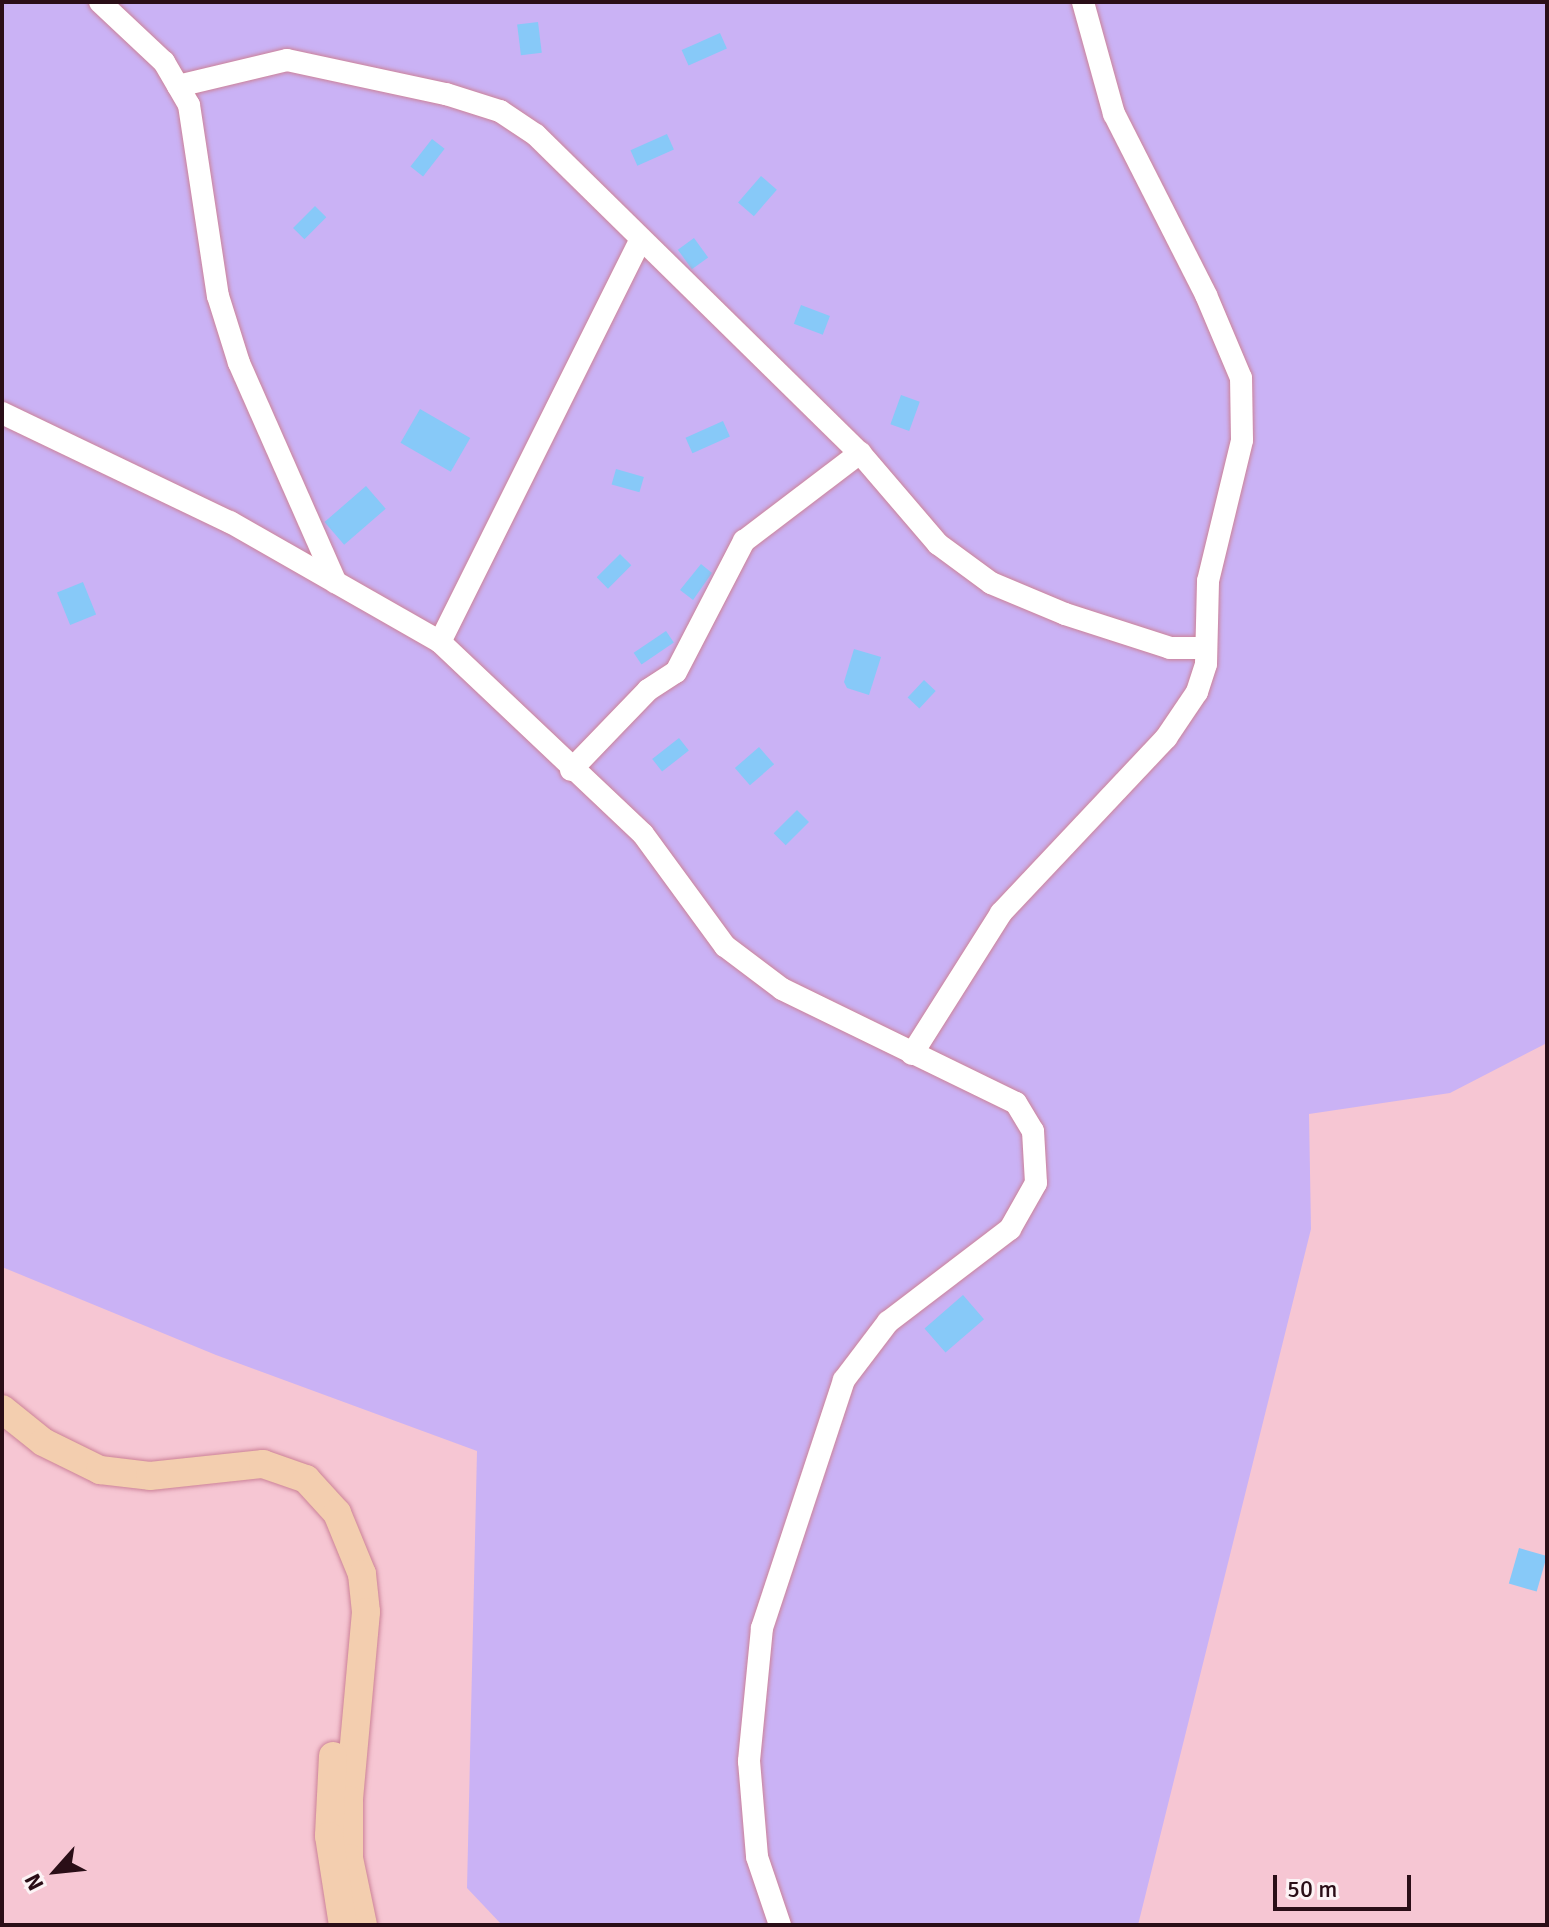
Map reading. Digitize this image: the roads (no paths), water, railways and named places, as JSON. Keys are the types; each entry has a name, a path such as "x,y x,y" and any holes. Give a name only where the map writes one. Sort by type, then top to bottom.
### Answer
{"main road":[{"path":"2,1409 43,1442 100,1470 150,1476 263,1464 306,1479 337,1513 362,1574 366,1612 349,1800 349,1858 363,1925"},
{"path":"2,1431 35,1456 97,1486 153,1492 266,1481 295,1494 323,1521 346,1580 348,1630 329,1796 332,1873 343,1925"}],"street":[{"path":"100,2 164,62 189,105 218,296 239,363 336,583"},
{"path":"912,1054 1001,913 1166,738 1197,692 1206,648 1208,581 1242,440 1241,378 1206,295 1114,114 1083,2"},
{"path":"178,86 287,60 446,94 500,111 536,135 860,453 938,544 991,583 1170,648 1206,648"},
{"path":"440,642 641,239"},
{"path":"2,413 230,522 440,642 571,770 643,834 725,946 782,989 1016,1103 1033,1131 1036,1183 1010,1229 888,1322 844,1380 762,1628 749,1761 757,1857 780,1925"},
{"path":"571,770 648,690 676,672 700,635 744,541 860,453"}]}
